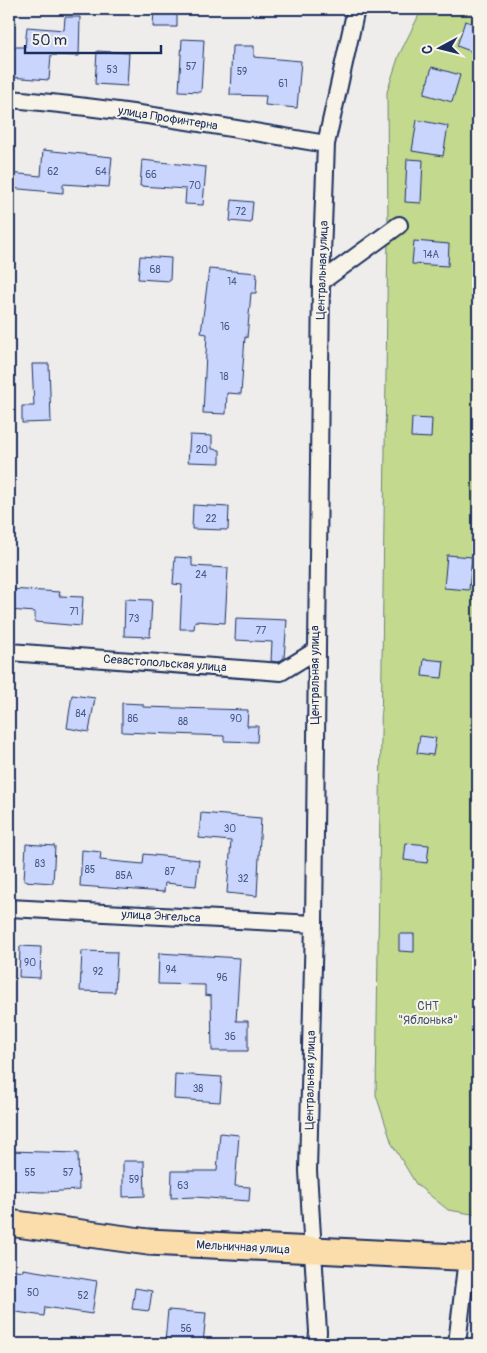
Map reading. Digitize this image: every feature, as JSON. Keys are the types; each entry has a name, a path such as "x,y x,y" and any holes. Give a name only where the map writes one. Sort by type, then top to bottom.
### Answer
{"main road":[{"name":"Мельничная улица","path":"9,1223 148,1242 473,1258"}],"street":[{"name":"Центральная улица","path":"316,1344 318,1332 308,1171 314,924 315,651 321,282 326,144 356,9"},
{"name":"улица Профинтерна","path":"9,99 85,105 326,144"},
{"path":"321,282 399,225"},
{"name":"Севастопольская улица","path":"9,652 281,672 315,651"},
{"name":"улица Энгельса","path":"9,908 314,924"},
{"path":"457,1344 473,1258"}],"green space":[{"name":"СНТ \"Яблонька\"","path":"422,9 478,9 478,1215 448,1210 416,1184 392,1144 376,1095 388,233 387,92 399,55"}],"building":[{"path":"154,9 177,9 177,27 153,27"},
{"path":"65,17 80,17 79,56 51,55 49,80 9,77 9,47 25,47 27,27 64,30"},
{"path":"465,21 478,25 478,35 473,52 457,46"},
{"path":"182,39 204,40 201,92 179,91"},
{"path":"232,46 254,46 254,57 301,61 297,108 265,105 266,96 230,95"},
{"path":"97,51 129,53 127,86 95,84"},
{"path":"432,67 460,75 452,102 424,94"},
{"path":"417,120 448,126 443,156 412,151"},
{"path":"43,150 112,157 109,187 63,184 63,193 9,188 9,173 41,176"},
{"path":"407,159 423,160 421,203 405,202"},
{"path":"142,160 206,167 203,205 185,204 186,189 140,186"},
{"path":"232,200 253,202 251,223 230,221"},
{"path":"414,241 449,244 448,266 412,264"},
{"path":"140,256 171,258 170,281 138,279"},
{"path":"209,269 257,273 256,293 251,293 247,338 245,337 241,394 227,393 226,414 203,413 207,334 201,333"},
{"path":"32,364 49,364 51,422 22,423 22,406 34,406"},
{"path":"412,418 432,419 431,438 411,437"},
{"path":"190,435 212,436 212,449 220,450 220,463 188,462"},
{"path":"193,505 229,507 228,530 192,529"},
{"path":"447,555 472,557 469,590 444,588"},
{"path":"175,557 192,558 192,566 228,568 225,623 195,621 194,629 180,629 182,585 173,584"},
{"path":"9,589 60,592 59,596 83,597 81,626 35,622 35,612 9,610"},
{"path":"125,599 152,600 150,637 124,636"},
{"path":"236,618 287,620 284,658 278,662 271,661 272,642 235,640"},
{"path":"424,659 444,661 442,678 422,676"},
{"path":"72,695 95,698 89,732 67,728"},
{"path":"122,703 143,704 143,707 248,710 247,726 258,726 257,742 224,741 224,736 122,732"},
{"path":"420,736 436,738 433,755 417,753"},
{"path":"201,813 261,818 257,896 227,893 231,841 199,838"},
{"path":"406,843 429,845 427,863 404,860"},
{"path":"26,844 55,846 53,883 24,881"},
{"path":"82,850 101,852 100,860 143,864 144,854 199,860 196,886 165,883 164,892 80,886"},
{"path":"399,934 414,934 414,952 399,951"},
{"path":"20,946 41,947 40,978 19,977"},
{"path":"82,951 117,952 115,992 80,991"},
{"path":"159,953 240,958 236,1021 248,1021 248,1051 212,1051 211,996 205,995 205,985 158,984"},
{"path":"175,1074 222,1077 220,1102 174,1099"},
{"path":"220,1133 239,1135 235,1186 250,1187 249,1201 195,1197 171,1198 172,1171 217,1171"},
{"path":"9,1151 78,1153 79,1190 42,1192 9,1190"},
{"path":"123,1161 144,1161 145,1196 123,1197"},
{"path":"9,1269 23,1271 23,1269 97,1281 92,1314 45,1307 44,1316 9,1311"},
{"path":"135,1288 152,1291 149,1311 132,1309"},
{"path":"168,1310 206,1313 203,1344 165,1342"}]}
